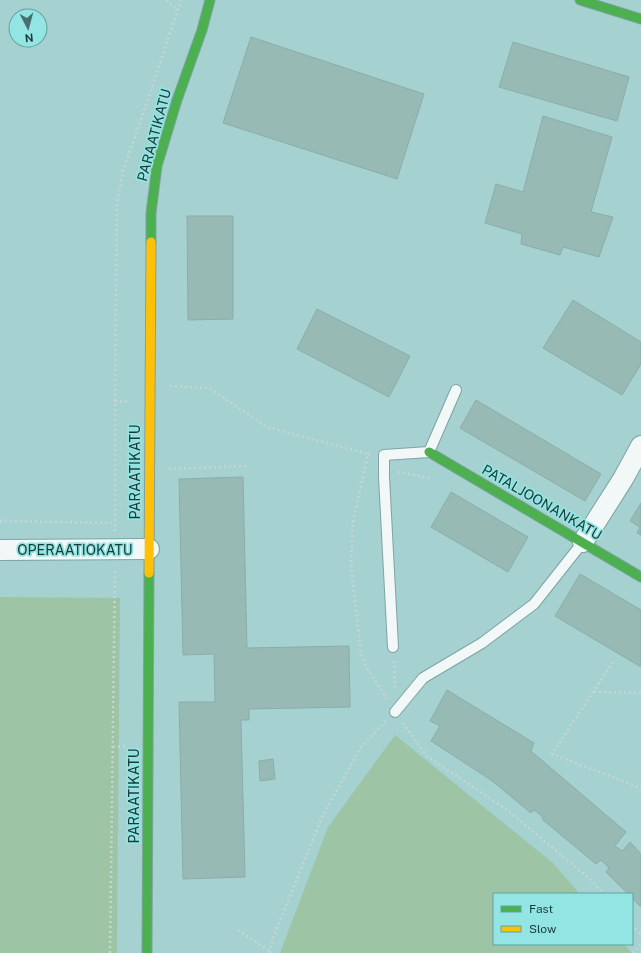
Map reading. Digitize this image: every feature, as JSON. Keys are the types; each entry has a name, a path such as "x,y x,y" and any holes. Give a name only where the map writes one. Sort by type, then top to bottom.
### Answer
{"street":[{"name":"PARAATIKATU","path":"147,953 151,213 157,166 177,100 202,30 210,0"},
{"path":"580,0 641,19"},
{"path":"583,542 641,446"},
{"name":"PATALJOONANKATU","path":"428,452 641,576"},
{"name":"OPERAATIOKATU","path":"0,550 149,549"}],"lane":[{"path":"393,647 384,455 428,452 456,390"},
{"path":"395,712 423,678 482,643 534,604 583,542"}],"path":[{"path":"166,0 178,10"},
{"path":"110,953 115,550 117,204 123,171 182,0"},
{"path":"166,386 209,388 266,427 368,454 384,455"},
{"path":"368,454 353,521 351,565 361,654 367,668 395,712 427,756 507,810 590,879 603,893"},
{"path":"150,470 246,466"},
{"path":"0,521 115,523"},
{"path":"238,930 271,953 273,938 322,817 361,747 395,712 393,647"},
{"path":"613,662 552,754 641,788"},
{"path":"593,692 641,693"},
{"path":"633,926 641,935"},
{"path":"632,953 641,944"}],"green space":[{"path":"0,597 120,598 117,953 0,953"},
{"path":"395,735 553,863 579,893 493,893 493,945 625,945 632,953 280,953 328,827"}],"building":[{"path":"251,37 424,94 397,179 223,123"},
{"path":"513,42 629,77 617,121 499,87"},
{"path":"543,116 612,137 591,212 613,217 599,257 563,247 560,255 521,244 522,234 485,223 496,184 523,192"},
{"path":"187,216 233,216 233,319 188,320"},
{"path":"573,300 641,342 641,364 622,395 543,348"},
{"path":"317,309 410,356 389,397 297,349"},
{"path":"476,400 601,474 585,501 460,428"},
{"path":"243,477 247,648 349,646 350,707 249,709 249,720 241,720 245,877 183,879 179,702 215,702 214,654 183,655 179,479"},
{"path":"451,492 528,537 508,572 431,527"},
{"path":"641,503 641,535 637,533 640,527 630,521"},
{"path":"580,574 641,610 641,667 555,616"},
{"path":"447,690 534,743 531,751 626,832 615,846 622,851 630,842 641,854 641,907 633,899 633,893 627,893 606,872 609,868 601,860 596,864 543,820 542,816 534,810 531,813 491,780 431,741 440,726 430,721"},
{"path":"273,759 275,779 260,781 259,761"}],"traffic: fast":[{"path":"151,242 151,213 157,166 177,100 202,30 210,0"},
{"path":"580,0 641,19"},
{"path":"429,452 641,577"},
{"path":"147,953 149,573"}],"traffic: slow":[{"path":"149,573 151,242"}]}
